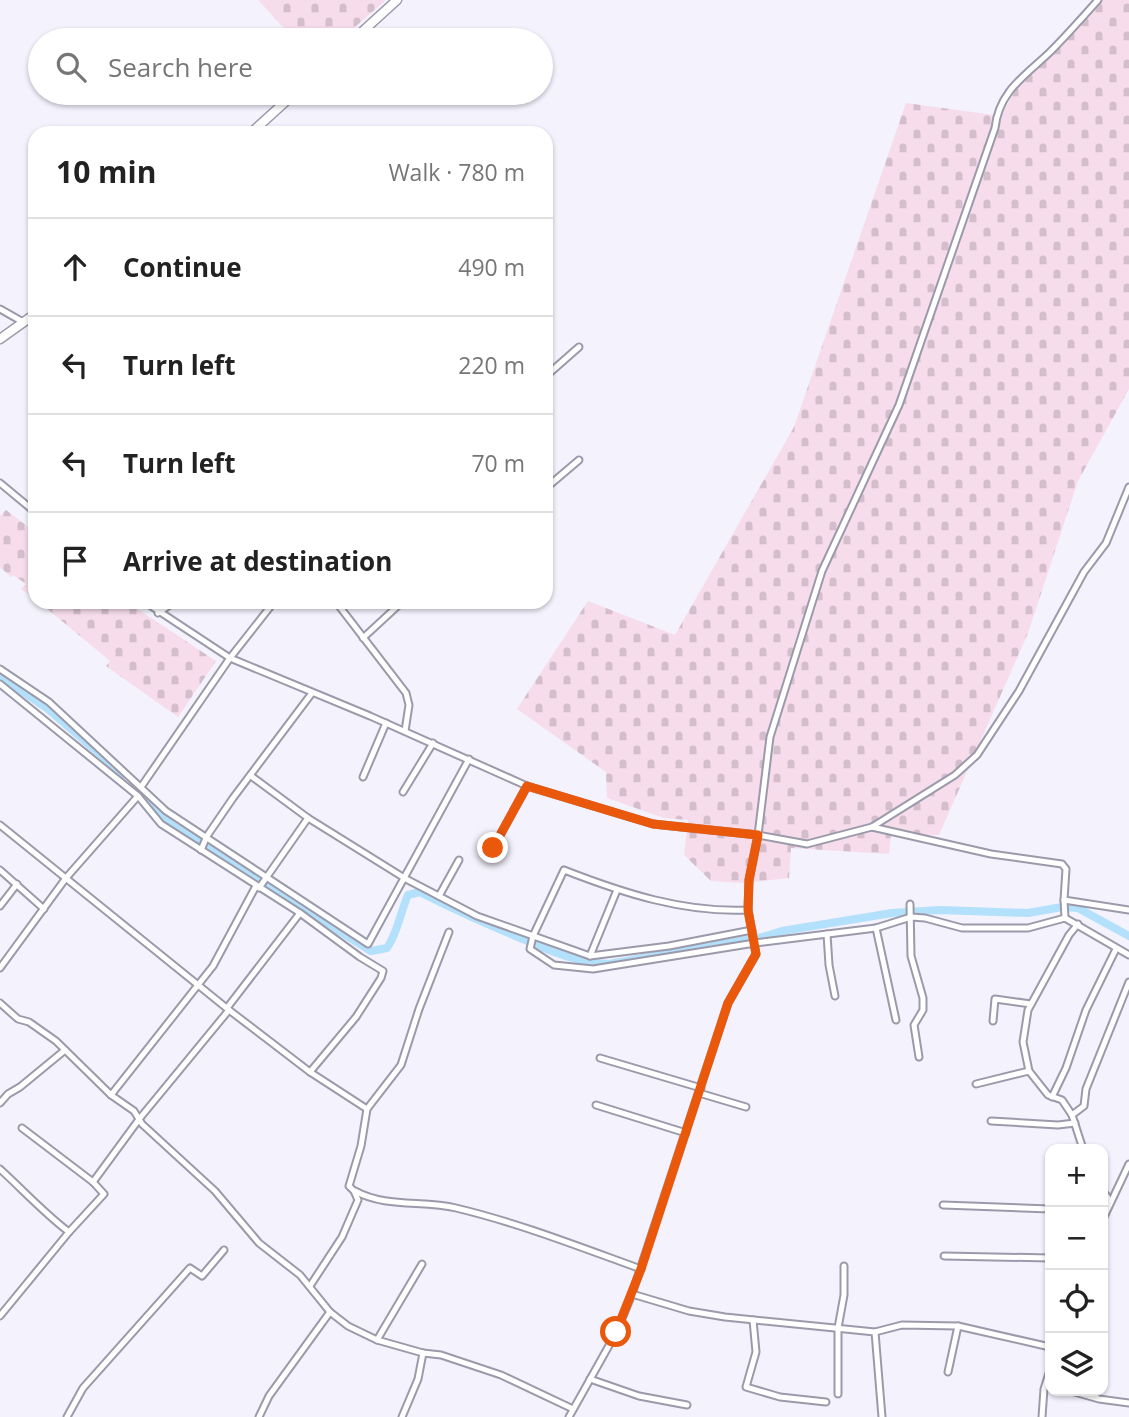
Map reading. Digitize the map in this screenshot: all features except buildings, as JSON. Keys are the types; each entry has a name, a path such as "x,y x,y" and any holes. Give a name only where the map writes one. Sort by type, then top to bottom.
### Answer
{"street":[{"path":"366,28 397,0"},
{"path":"0,1003 18,1019 29,1022 56,1041 111,1095 134,1111 142,1124 215,1191 259,1243 300,1275 330,1312 348,1326 377,1340 423,1353 441,1355 500,1375 572,1414 616,1332 632,1294 728,1003 756,954 748,910 749,880 758,835 770,737 822,571 899,405 995,128 997,112 1018,79 1048,54 1098,0"},
{"path":"259,126 282,105"},
{"path":"0,309 23,322"},
{"path":"0,339 28,319"},
{"path":"553,370 579,347"},
{"path":"553,482 579,460"},
{"path":"0,483 28,506"},
{"path":"153,609 230,658 433,743 527,786 653,824 758,835 807,844 872,827 955,775 977,755 1019,691 1084,572 1106,543 1129,487"},
{"path":"158,613 164,609"},
{"path":"0,968 66,878 138,796 141,786 230,658 268,609"},
{"path":"341,609 406,693 409,705 405,731"},
{"path":"363,638 394,609"},
{"path":"0,669 49,702 166,811 368,944"},
{"path":"0,684 138,796 162,824 300,913 383,971 356,1017 310,1072"},
{"path":"201,850 207,836 312,694"},
{"path":"363,777 386,723"},
{"path":"402,792 433,743"},
{"path":"360,957 406,879 469,759"},
{"path":"250,776 307,818 406,879 477,916 590,956 669,946 752,930"},
{"path":"493,848 527,786"},
{"path":"111,1095 213,966 258,887 307,818"},
{"path":"0,825 228,1009 310,1072 367,1109"},
{"path":"872,827 991,854 1062,864 1066,869 1065,918"},
{"path":"439,896 459,860"},
{"path":"0,870 44,909"},
{"path":"748,910 694,909 617,890 564,870 533,936 530,949 554,965 593,969 755,943 876,928 911,917 962,928 1028,928 1065,918 1129,955"},
{"path":"0,906 17,884"},
{"path":"590,956 617,890"},
{"path":"1064,900 1129,910"},
{"path":"910,904 911,956 923,998 923,1010 915,1025 919,1057"},
{"path":"93,1182 300,913"},
{"path":"1078,924 1069,935 1028,1010 1023,1042 1028,1071 1048,1095 1062,1100 1072,1115 1082,1144"},
{"path":"876,928 896,1020"},
{"path":"310,1286 342,1237 358,1200 349,1186 361,1146 367,1109 401,1065 449,932"},
{"path":"827,934 835,996"},
{"path":"1052,1097 1066,1068 1086,1010 1116,948"},
{"path":"1072,1115 1084,1106 1086,1089 1129,982"},
{"path":"993,1021 995,999 1031,1004"},
{"path":"0,1103 65,1050"},
{"path":"600,1058 746,1107"},
{"path":"976,1084 1028,1071"},
{"path":"596,1105 686,1133"},
{"path":"991,1121 1058,1125 1075,1122"},
{"path":"0,1316 104,1194 93,1182 22,1128"},
{"path":"1108,1207 1129,1164"},
{"path":"0,1169 42,1207 49,1217 69,1232"},
{"path":"354,1191 373,1199 453,1207 567,1242 641,1269"},
{"path":"943,1205 1045,1209"},
{"path":"66,1417 83,1388 190,1268 202,1276 224,1250"},
{"path":"944,1256 1045,1258"},
{"path":"377,1340 422,1264"},
{"path":"838,1394 838,1328 844,1295 844,1266"},
{"path":"632,1294 689,1311 752,1320 875,1332 902,1325 958,1326 1045,1347"},
{"path":"259,1417 269,1396 330,1312"},
{"path":"752,1320 756,1352 746,1387 780,1397 825,1402"},
{"path":"947,1372 958,1326"},
{"path":"875,1332 882,1417"},
{"path":"402,1417 418,1379 423,1353"},
{"path":"590,1379 639,1396 687,1405"},
{"path":"1042,1417 1046,1396"},
{"path":"1088,1396 1129,1403"}],"green space":[{"path":"258,0 386,0 354,28 284,28"},
{"path":"1097,0 1129,0 1129,389 1078,481 1028,633 939,835 891,835 889,854 791,848 789,878 743,883 711,881 684,855 688,820 664,818 607,798 606,772 517,709 588,601 675,635 794,427 906,103 1001,116 1017,87"},
{"path":"6,510 28,527 28,594 21,589 26,584 13,575 11,577 0,567 0,516"},
{"path":"47,609 138,609 216,661 178,717 106,666 110,661"}],"waterway":[{"path":"0,676 48,709 123,774"},
{"path":"135,784 170,824 371,951 387,948 408,895 420,892 556,953 587,962 609,964 892,913 940,910 1028,913 1062,907 1078,908 1129,936"}],"route":[{"path":"493,848 527,786 653,824 758,835 749,880 748,910 756,954 728,1003 641,1269 616,1332"}]}
